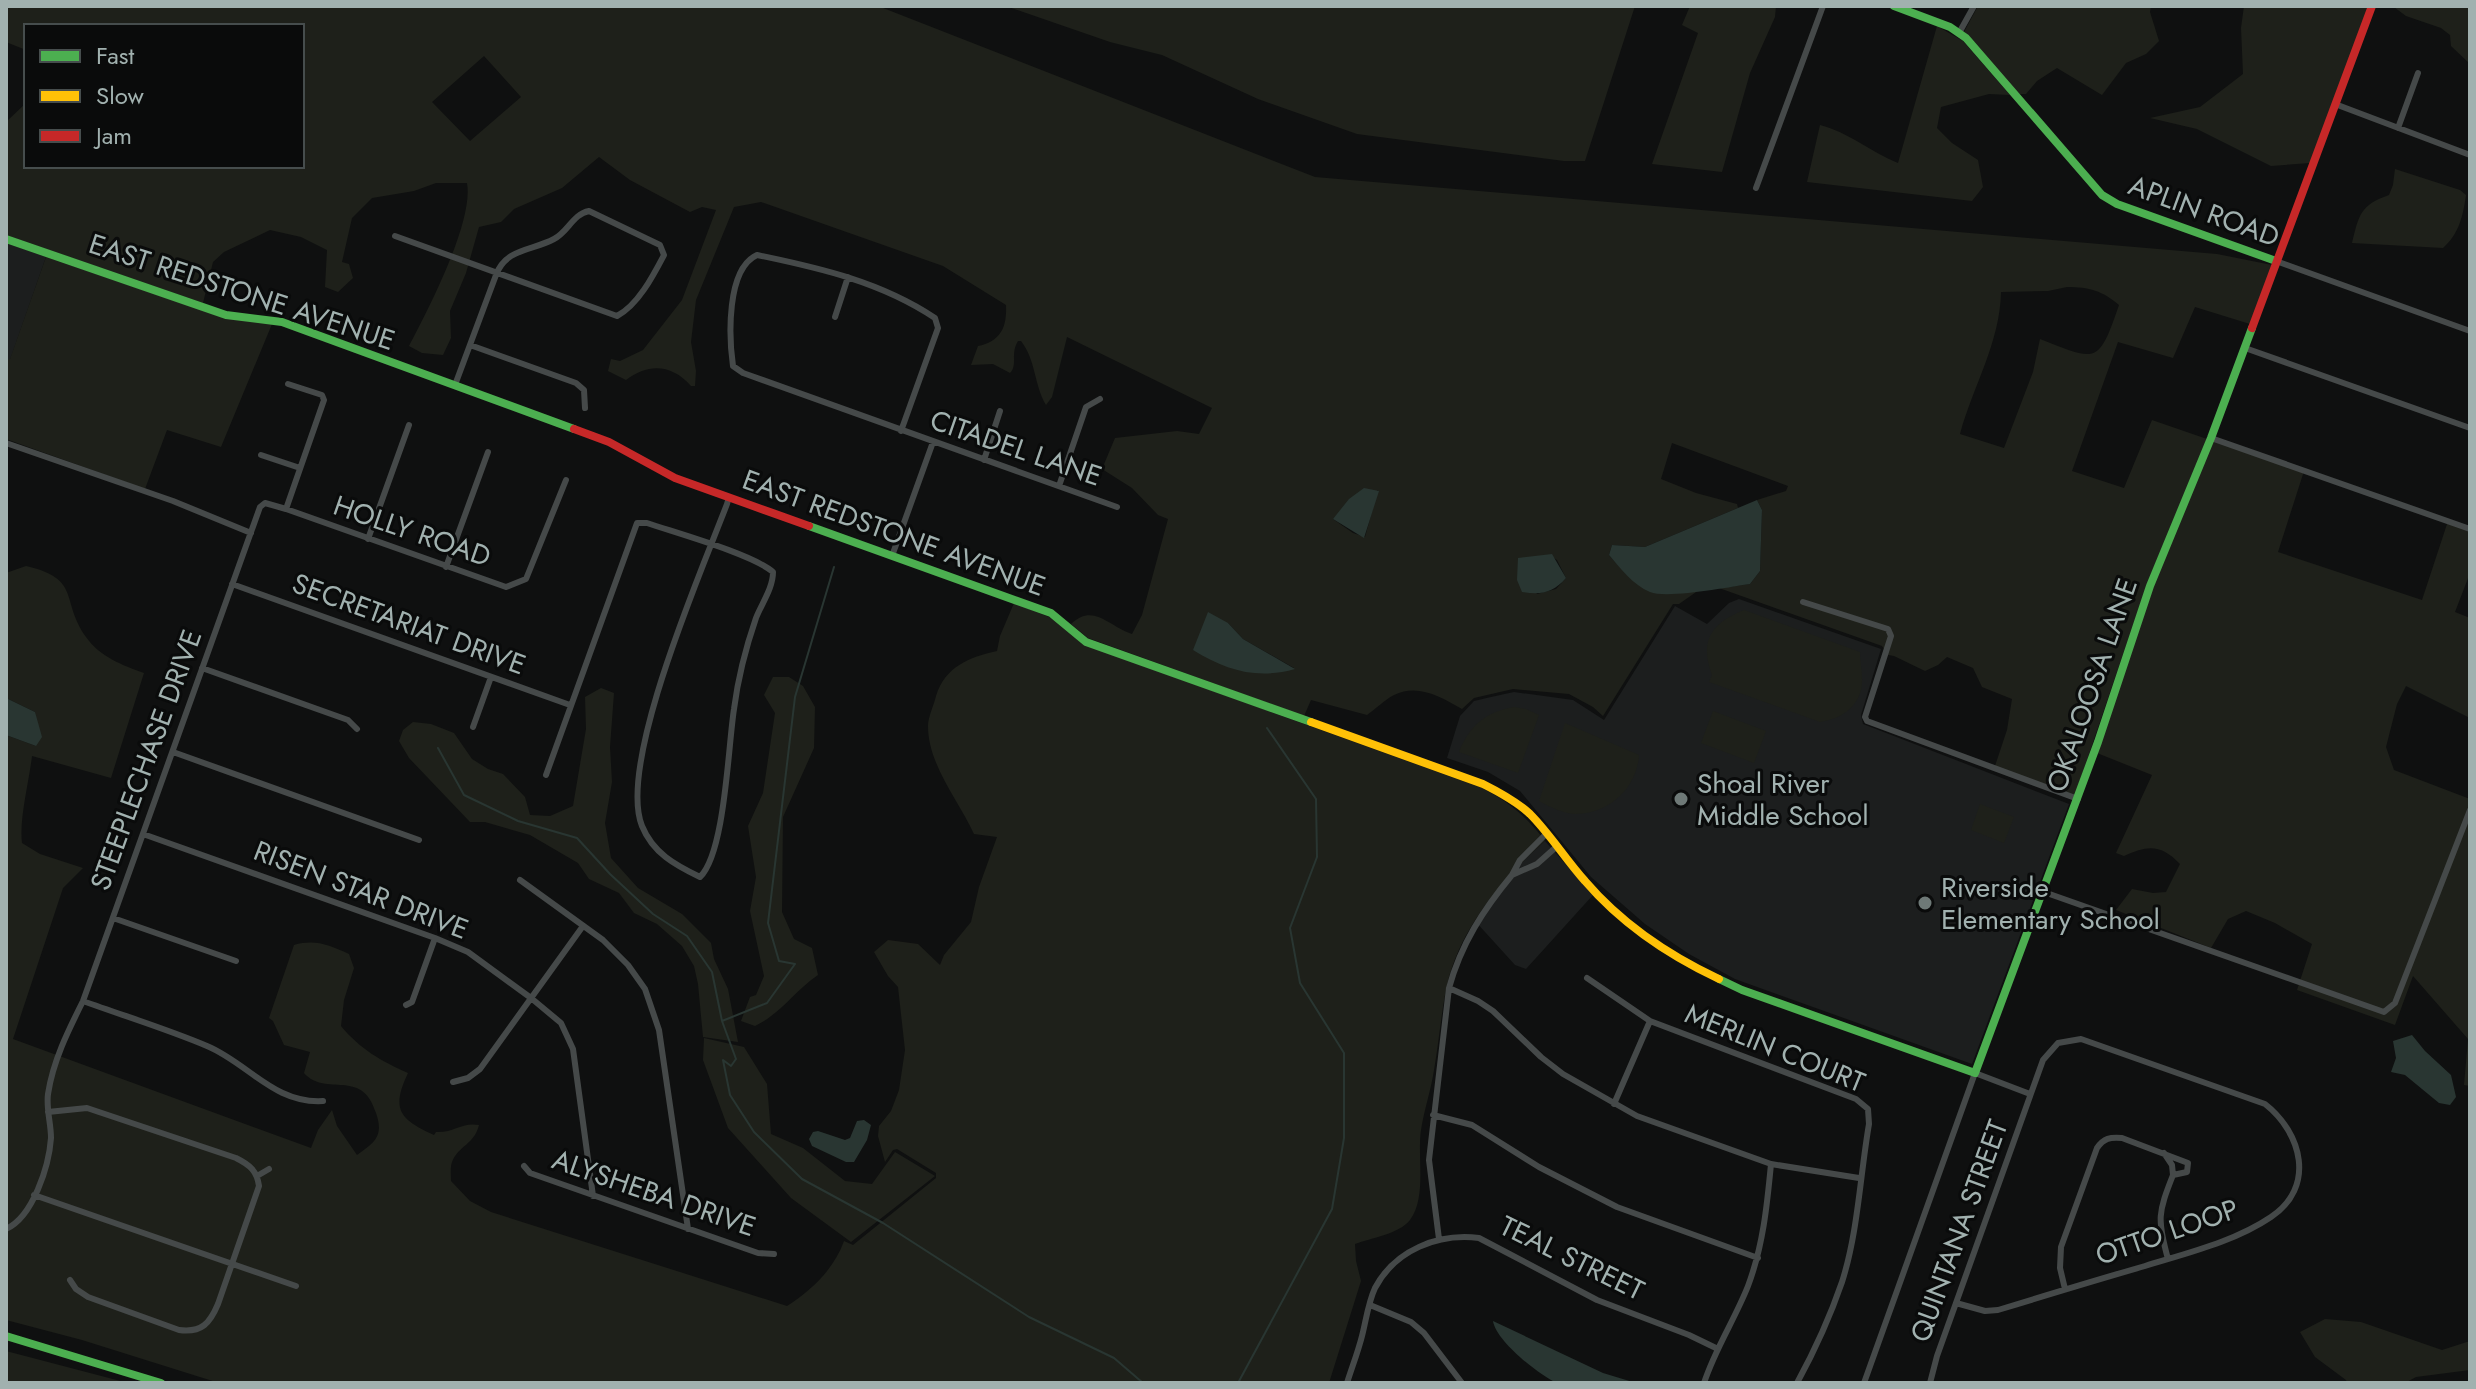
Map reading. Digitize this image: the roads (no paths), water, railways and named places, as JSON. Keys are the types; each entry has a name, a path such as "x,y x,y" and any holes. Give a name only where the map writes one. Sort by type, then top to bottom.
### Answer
{"main road":[{"name":"APLIN ROAD","path":"1894,6 1959,33 2102,195 2117,204 2276,261"},
{"name":"OKALOOSA LANE","path":"1975,1073 2078,799 2150,586 2211,438 2372,6"},
{"name":"EAST REDSTONE AVENUE","path":"6,239 226,315 282,322 455,385 609,442 675,478 1051,613 1086,642 1483,784 1505,795 1530,814 1555,848 1613,909 1653,941 1698,969 1742,990 1975,1073"},
{"path":"6,1336 161,1383"}],"street":[{"path":"1756,188 1823,6"},
{"path":"1959,33 1974,6"},
{"path":"2398,128 2418,73"},
{"path":"2335,104 2470,155"},
{"path":"395,236 496,275 617,316 627,311 654,274 664,255 660,245 589,211 577,217 554,239 507,256 496,275 455,385"},
{"name":"CITADEL LANE","path":"901,431 938,328 935,318 869,283 757,255 750,258 740,274 731,308 733,366 743,373 901,431 1117,507"},
{"name":"APLIN ROAD","path":"2276,261 2470,331"},
{"path":"835,317 848,277"},
{"path":"470,345 576,383 584,390 585,408"},
{"path":"2245,348 2470,428"},
{"path":"6,443 251,533 260,507 265,503 286,509 324,400 322,395 288,384"},
{"path":"1059,486 1086,407 1100,399"},
{"path":"984,460 1000,411"},
{"path":"368,539 409,425"},
{"path":"2211,438 2470,529"},
{"path":"892,556 933,442"},
{"path":"446,567 488,452"},
{"path":"261,455 300,468"},
{"name":"HOLLY ROAD","path":"286,509 506,587 526,579 566,480"},
{"path":"546,775 637,523 647,523 711,546 765,565 773,572 773,581 757,617 738,684 720,822 708,869 700,877 662,856 641,823 638,792 650,716 711,546 729,497"},
{"name":"STEEPLECHASE DRIVE","path":"6,1229 22,1219 50,1150 48,1112 53,1073 83,1001 251,533"},
{"name":"SECRETARIAT DRIVE","path":"232,584 570,705"},
{"path":"1803,602 1888,629 1891,636 1865,717 1867,721 2078,799"},
{"path":"202,668 348,720 357,729"},
{"path":"473,727 491,677"},
{"path":"173,752 419,840"},
{"path":"2041,891 2384,1012 2395,1003 2470,810"},
{"name":"RISEN STAR DRIVE","path":"143,834 435,938 468,952 531,998 561,1023 573,1049 593,1196"},
{"path":"1439,1239 1430,1185 1433,1115 1449,988 1476,922 1520,860 1545,835"},
{"path":"1512,875 1537,864 1555,848"},
{"path":"520,880 603,940 628,965 645,989 656,1017 688,1229"},
{"path":"113,918 236,961"},
{"path":"453,1082 468,1078 480,1069 583,926"},
{"path":"406,1005 412,1002 435,938"},
{"name":"MERLIN COURT","path":"1587,978 1650,1021 1856,1099 1868,1109 1869,1124 1851,1243 1842,1280 1819,1341 1797,1383"},
{"path":"1449,988 1478,1001 1563,1074 1637,1116 1771,1164 1859,1178"},
{"path":"83,1001 211,1047 274,1090 308,1102 323,1101"},
{"path":"1614,1104 1650,1021"},
{"name":"OTTO LOOP","path":"1956,1303 1985,1311 1998,1310 2223,1241 2270,1218 2289,1199 2295,1187 2299,1149 2282,1117 2265,1104 2081,1039 2058,1043 2050,1049 2030,1094"},
{"path":"1975,1073 2030,1094"},
{"name":"OKALOOSA LANE","path":"1864,1383 1975,1073"},
{"name":"QUINTANA STREET","path":"1930,1383 2030,1094"},
{"path":"48,1112 87,1108 236,1158 246,1163 257,1176 259,1186 212,1318 201,1329 179,1330 88,1297 76,1289 70,1280"},
{"path":"1433,1115 1472,1125 1539,1167 1617,1207 1758,1258"},
{"path":"2065,1289 2060,1268 2061,1247 2102,1141 2111,1137 2122,1138 2188,1163 2187,1172 2173,1175"},
{"path":"2163,1152 2172,1165 2173,1175 2160,1208 2159,1220 2168,1259"},
{"path":"1704,1383 1758,1258 1765,1228 1771,1164"},
{"name":"ALYSHEBA DRIVE","path":"524,1166 530,1173 593,1196 758,1253 774,1254"},
{"path":"257,1176 269,1169"},
{"path":"34,1195 296,1286"},
{"name":"TEAL STREET","path":"1347,1383 1374,1290 1395,1262 1414,1249 1439,1239 1461,1236 1479,1238 1597,1300 1718,1349"},
{"path":"1370,1305 1411,1322 1424,1333 1462,1383"}],"waterway":[{"path":"834,567 795,697 768,923 779,961 795,964 767,1003 722,1021 736,1059 731,1066 723,1060 730,1095 754,1132 802,1179 883,1223 1029,1317 1114,1358 1143,1383"},
{"path":"1238,1383 1332,1209 1344,1138 1344,1053 1300,983 1290,928 1317,857 1316,799 1267,728"},
{"path":"438,748 464,795 518,821 577,838 653,914 687,936 712,972 722,1021"}],"place":[{"name":"Shoal River Middle School","path":"1681,799"},
{"name":"Riverside Elementary School","path":"1925,903"}]}
